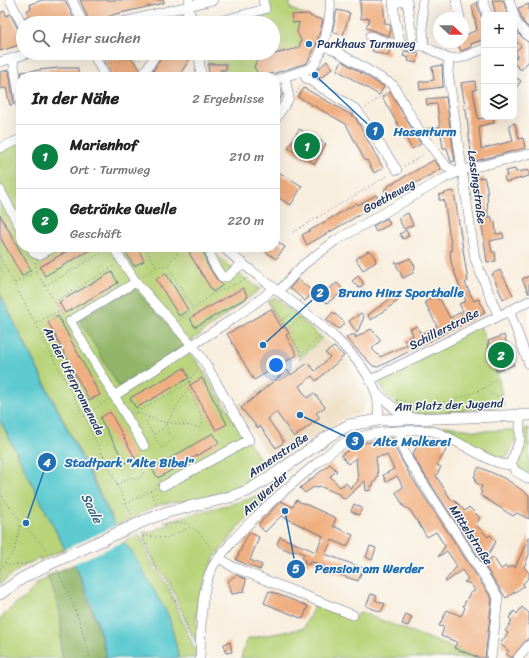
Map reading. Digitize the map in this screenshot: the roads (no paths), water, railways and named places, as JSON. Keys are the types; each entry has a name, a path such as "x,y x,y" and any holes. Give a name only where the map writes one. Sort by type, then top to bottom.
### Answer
{"main road":[{"name":"Am Platz der Jugend","path":"379,420 524,415"},
{"name":"Annenstraße","path":"0,594 21,579 43,567 142,525 158,510 230,497 247,490 272,476 337,431 349,425 379,420"}],"street":[{"path":"10,0 18,16"},
{"path":"72,0 80,16"},
{"path":"147,16 213,0"},
{"path":"238,16 265,9 263,0"},
{"path":"304,75 315,64 322,45 330,14 330,0"},
{"path":"423,0 424,46"},
{"path":"456,0 459,12"},
{"path":"483,0 486,12"},
{"path":"509,0 513,12"},
{"path":"401,45 395,20 393,2 407,1 412,38"},
{"path":"184,16 189,6"},
{"path":"189,6 193,16"},
{"path":"517,30 529,36"},
{"path":"370,36 386,42 401,45 424,46 449,59 460,58 481,50"},
{"path":"322,45 336,51 393,85 422,135 448,169 455,171 463,170"},
{"path":"0,62 16,58"},
{"path":"12,59 16,81"},
{"name":"Lessingstraße","path":"449,59 448,72 475,259 498,315"},
{"path":"95,60 96,65 101,72"},
{"path":"145,72 152,60"},
{"path":"200,60 201,72"},
{"path":"280,78 304,75 353,106 360,113 397,170"},
{"path":"280,112 289,98 285,77"},
{"path":"0,148 16,141"},
{"name":"Goetheweg","path":"114,396 193,346 276,289 303,265 335,241 463,170 529,154"},
{"path":"0,190 16,220"},
{"path":"34,252 39,255 45,252"},
{"path":"112,252 122,262 136,282 175,324 204,361 249,440 163,486"},
{"path":"211,252 210,257 222,277 227,277 243,263"},
{"path":"229,252 300,308 351,354 370,380 377,394 379,420"},
{"path":"136,282 70,321 144,446"},
{"name":"Schillerstraße","path":"370,380 498,315 529,301"},
{"path":"509,310 529,364"},
{"path":"377,394 390,403 394,408 408,414 412,419"},
{"name":"Am Platz der Jugend","path":"511,464 511,460 520,440 524,415"},
{"name":"Am Werder","path":"200,654 200,629 205,595 213,566 238,535 275,497 340,445 356,438 368,435 431,431 446,436 500,464 511,464"},
{"name":"Mittelstraße","path":"401,432 402,447 408,460 498,598 492,658"},
{"path":"511,464 517,473 529,479"},
{"path":"219,558 233,567 353,615"},
{"path":"518,658 529,645"}],"water":[{"name":"Saale","path":"0,294 123,542 132,552 169,617 179,658 107,658 95,616 79,573 65,549 0,420"}],"place":[{"name":"Parkhaus Turmweg","path":"309,44"},
{"name":"Hasenturm","path":"315,75"},
{"name":"Marienhof","path":"307,146"},
{"name":"Bruno Hinz Sporthalle","path":"263,345"},
{"name":"Getränke Quelle","path":"501,355"},
{"name":"Alte Molkerei","path":"300,415"},
{"name":"Pension am Werder","path":"285,511"},
{"name":"Stadtpark \"Alte Bibel\"","path":"26,523"}]}
